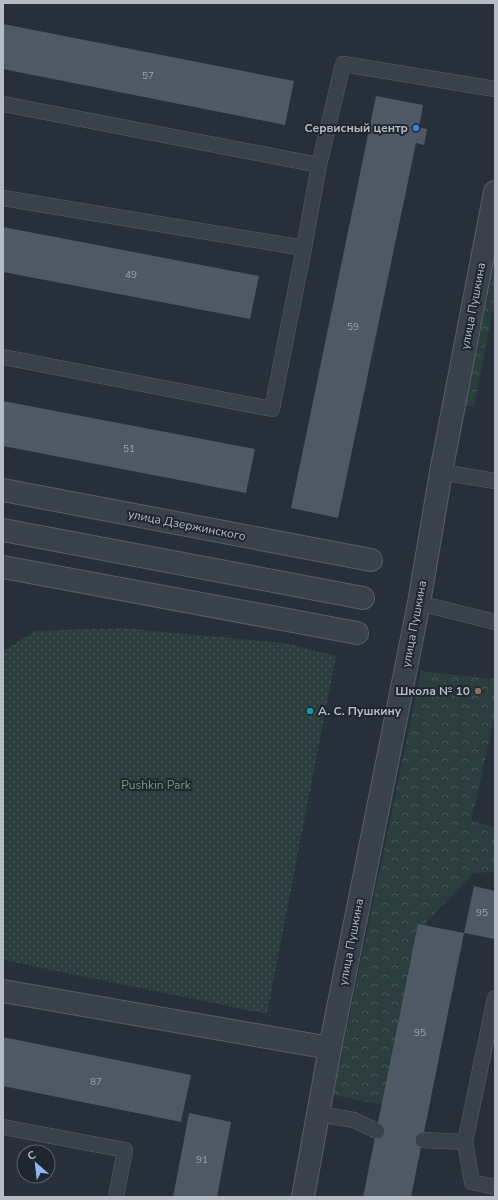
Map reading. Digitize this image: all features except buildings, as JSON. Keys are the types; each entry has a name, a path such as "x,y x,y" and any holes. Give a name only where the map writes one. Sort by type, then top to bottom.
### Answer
{"street":[{"name":"улица Пушкина","path":"303,1197 330,1048 418,603 441,472 495,192"},
{"name":"улица Дзержинского","path":"3,490 371,560"},
{"path":"3,530 363,598"},
{"path":"3,567 357,633"},
{"path":"3,991 330,1048"}],"lane":[{"path":"3,357 272,409 319,165 343,64 495,89"},
{"path":"3,104 319,165"},
{"path":"3,198 304,248"},
{"path":"441,472 495,481"},
{"path":"418,603 495,622"},
{"path":"495,998 465,1142 472,1182 495,1187"},
{"path":"318,1114 354,1120 377,1131"},
{"path":"3,1127 125,1150 116,1197"},
{"path":"423,1140 465,1142"}],"green space":[{"path":"495,215 495,301 474,407 454,405"},
{"name":"Pushkin Park","path":"122,628 285,643 336,656 267,1014 3,960 3,651 35,631"},
{"path":"421,671 495,679 495,716 471,821 495,827 495,871 473,874 427,921 388,1106 333,1095"}],"place":[{"name":"Сервисный центр","path":"416,128"},
{"name":"Школа № 10","path":"478,691"},
{"name":"А. С. Пушкину","path":"310,711"}]}
